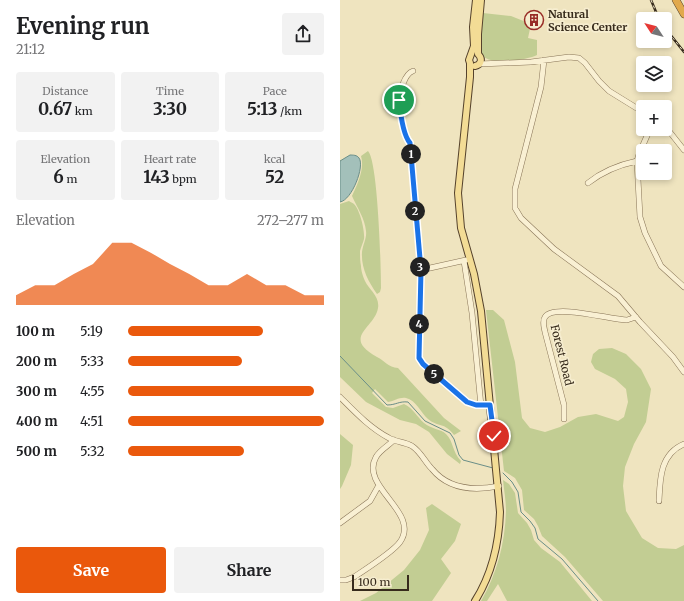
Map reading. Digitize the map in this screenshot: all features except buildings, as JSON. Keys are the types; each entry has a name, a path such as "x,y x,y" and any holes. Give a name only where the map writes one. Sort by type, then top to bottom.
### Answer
{"highway":[{"path":"676,0 684,14"}],"main road":[{"path":"475,601 489,574 493,562 498,537 500,512 499,486 481,311 477,287 467,260 461,228 458,193 470,77 475,65 481,61 474,46 473,27 476,0"},
{"path":"477,55 480,0"},
{"path":"475,65 469,58 477,55"}],"street":[{"path":"477,55 492,64"},
{"path":"475,65 569,57 582,60 609,92 636,108"},
{"path":"544,60 542,83 515,189 515,208 521,218 540,237 569,261 618,296 673,357 684,372"},
{"path":"413,71 408,75 401,92 399,103 407,140 410,143 421,270 418,353 420,361 467,402 481,406 490,405"},
{"path":"672,135 684,150"},
{"path":"588,183 606,170 636,161"},
{"path":"638,180 640,217 645,233 662,266 684,287"},
{"path":"421,270 467,260 481,406"},
{"name":"Forest Road","path":"564,420 564,405 545,332 545,317 549,313 573,312 625,320 636,317"},
{"path":"340,397 366,422 394,440 407,444 416,449 437,475 456,486 474,489 499,486"},
{"path":"340,580 346,580 354,577 396,546 402,538 404,531 403,521 398,510 379,484 374,470 376,459 394,440"},
{"path":"659,501 661,477 664,464 670,454 678,446 684,444"},
{"path":"340,523 370,501 379,484"}],"green space":[{"path":"483,13 511,16 531,24 528,38 537,40 537,55 525,59 507,61 490,60 484,57 480,49 480,33"},
{"path":"368,151 371,159 377,193 381,288 380,292 377,294 364,269 362,252 366,231 352,196 361,171 361,156"},
{"path":"349,201 356,207 363,226 364,239 360,251 362,274 376,297 378,304 376,315 363,332 361,338 362,344 367,350 387,364 398,368 444,418 461,431 454,435 444,426 431,421 410,399 401,398 388,402 375,389 372,393 386,407 393,408 404,404 424,423 446,434 461,461 460,464 447,454 429,432 416,424 400,420 366,402 340,377 340,204"},
{"path":"486,310 493,310 504,320 515,362 522,418 530,428 545,432 560,427 578,417 596,414 618,421 624,417 628,402 626,389 615,379 595,369 591,362 593,354 599,349 612,348 626,354 641,369 651,389 646,422 634,444 625,467 623,486 626,511 642,538 658,548 676,549 684,545 684,601 603,601 565,557 542,536 534,519 524,510 522,490 515,478 504,471"},
{"path":"340,434 353,445 351,465 340,489"},
{"path":"503,480 509,484 515,493 518,513 527,523 534,540 541,548 560,562 592,601 507,601 498,584 487,601 481,601 496,569 504,535 506,511"},
{"path":"432,504 461,524 455,541 441,559 451,573 432,601 360,601 376,593 404,570 420,550 429,530 426,508"}],"water":[{"path":"350,155 359,158 359,175 349,195 345,200 340,202 340,161"}],"waterway":[{"path":"340,356 387,405 408,402 425,421 450,433 454,439 459,455 463,460 493,468"},
{"path":"503,473 512,482 518,492 521,512 535,528 538,539 562,559 598,601"}],"railway":[{"path":"651,0 656,12"},
{"path":"672,37 684,52"}],"place":[{"name":"Natural Science Center","path":"534,20"}],"route":[{"path":"399,100 407,140 410,143 421,273 419,358 423,364 467,402 481,406 490,405 494,436"}]}
